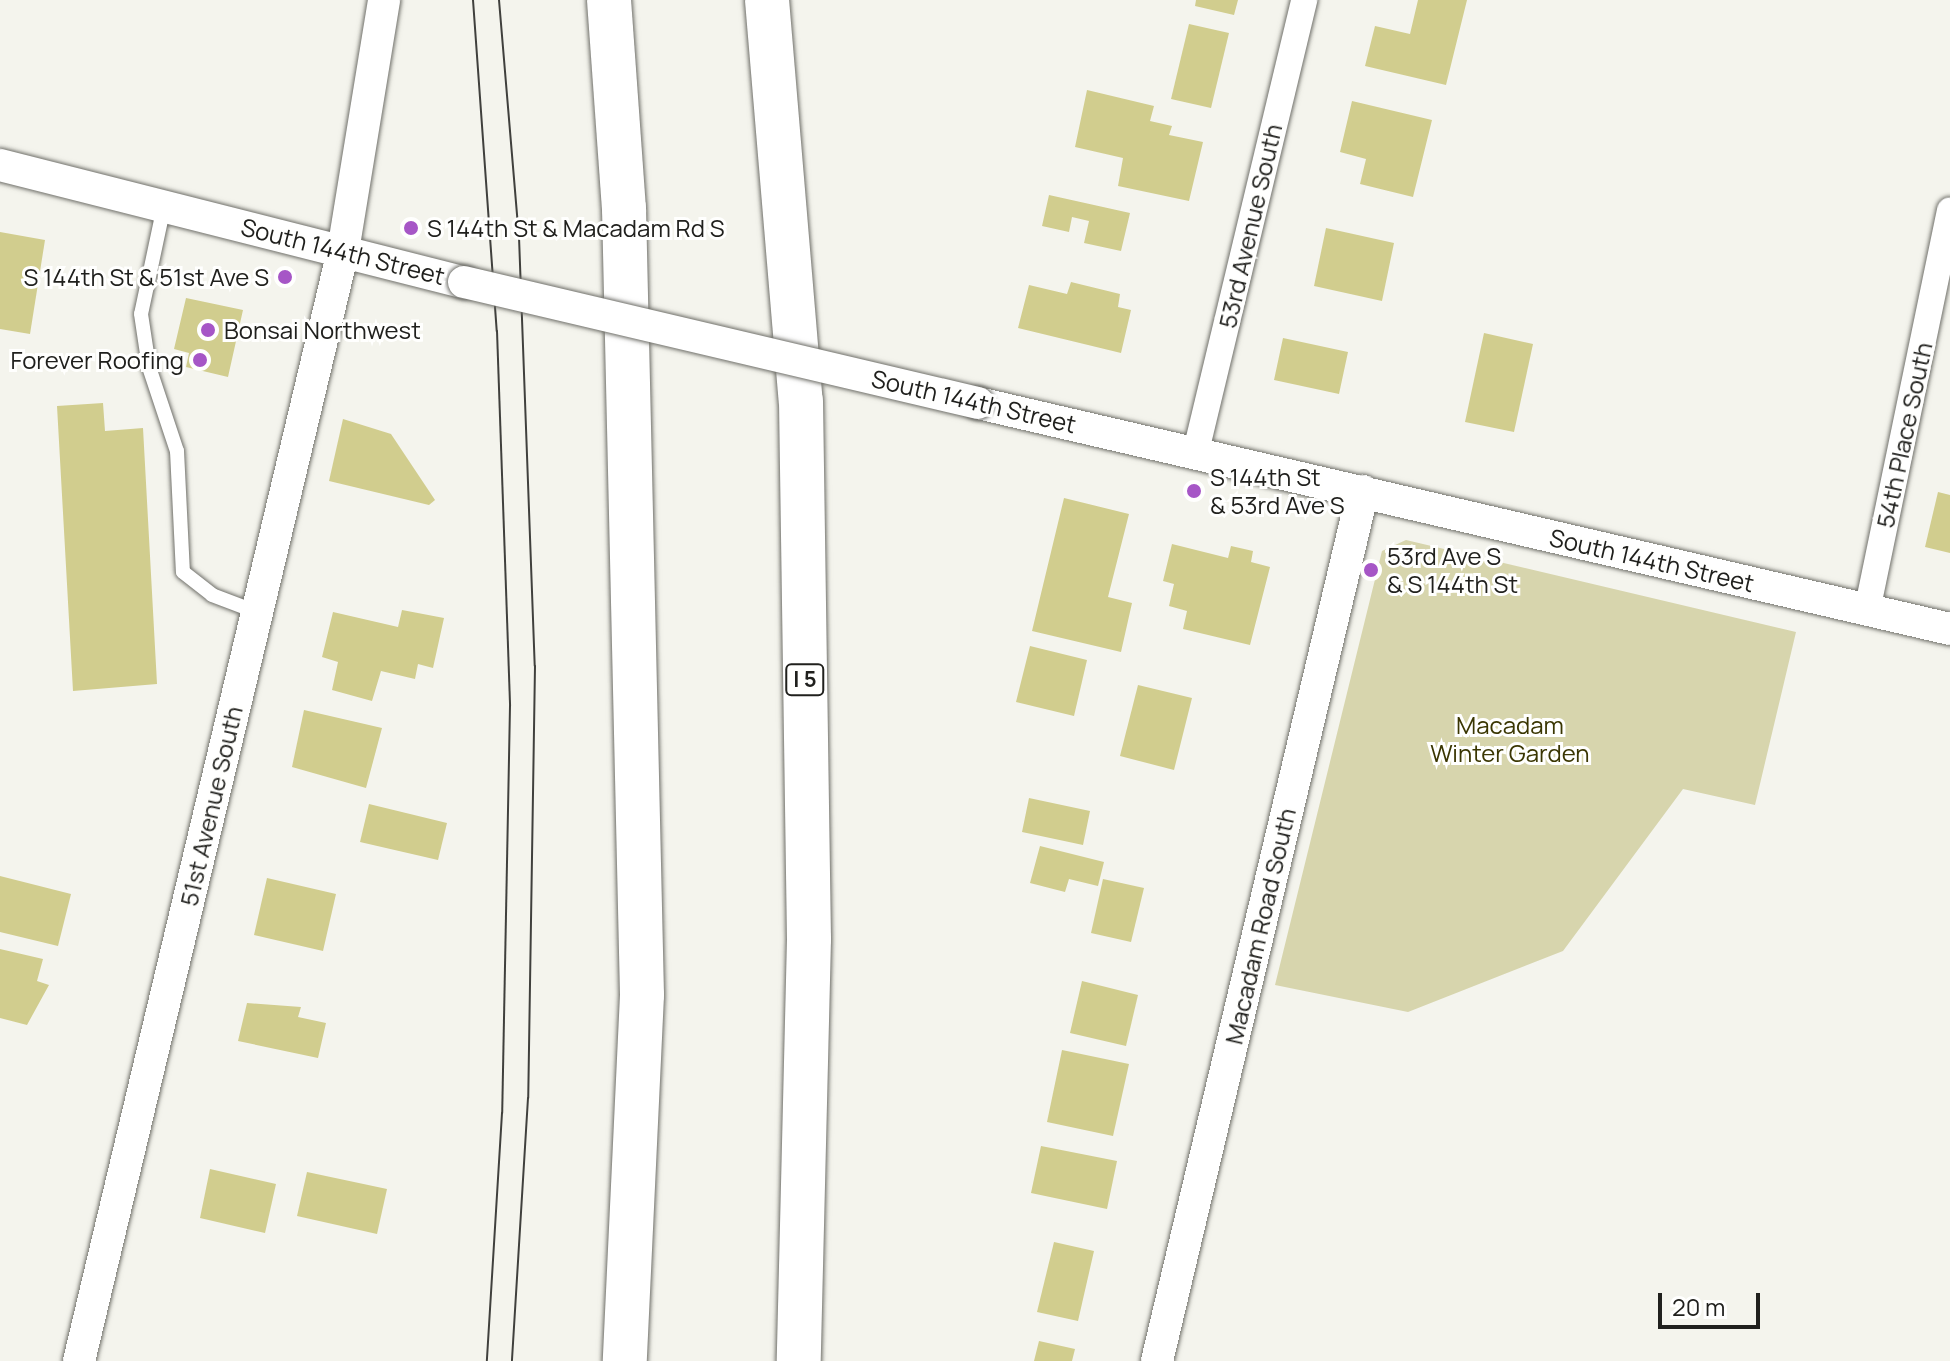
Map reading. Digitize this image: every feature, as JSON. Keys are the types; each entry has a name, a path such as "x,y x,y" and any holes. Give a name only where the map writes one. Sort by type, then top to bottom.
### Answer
{"highway":[{"path":"609,0 624,208 642,995 625,1361"},
{"path":"624,208 636,0"},
{"name":"I 5","path":"767,0 801,401 809,939 799,1361"}],"street":[{"path":"343,251 384,0"},
{"name":"53rd Avenue South","path":"1196,451 1304,0"},
{"name":"South 144th Street","path":"0,165 464,282 1950,629"},
{"name":"54th Place South","path":"1867,611 1950,211"},
{"name":"51st Avenue South","path":"79,1361 343,251"},
{"name":"Macadam Road South","path":"1157,1361 1363,491"}],"lane":[{"path":"164,206 141,314 149,367 177,451 183,572 212,595 257,612"}],"green space":[{"name":"Macadam Winter Garden","path":"1406,540 1796,632 1755,805 1683,789 1563,951 1408,1012 1275,985 1382,551"}],"building":[{"path":"1196,0 1238,0 1234,15 1195,6"},
{"path":"1418,0 1467,0 1446,85 1365,66 1375,26 1410,34"},
{"path":"1189,24 1229,33 1211,108 1171,99"},
{"path":"1087,90 1154,106 1150,121 1172,126 1169,135 1203,142 1189,201 1118,186 1123,158 1075,147"},
{"path":"1352,101 1432,120 1413,197 1360,184 1366,159 1340,152"},
{"path":"1049,195 1130,213 1121,251 1084,243 1089,221 1072,217 1069,232 1042,226"},
{"path":"1326,228 1394,243 1382,301 1314,286"},
{"path":"0,232 45,240 30,334 0,329"},
{"path":"1071,282 1120,294 1118,307 1131,310 1121,353 1018,328 1029,285 1067,294"},
{"name":"Bonsai Northwest","path":"186,298 243,310 228,377 186,367 189,353 174,349"},
{"path":"1484,333 1533,344 1514,432 1465,422"},
{"path":"1283,338 1348,352 1339,394 1274,380"},
{"path":"103,403 105,431 143,428 157,684 73,691 57,406"},
{"path":"343,419 391,434 435,500 429,505 329,481"},
{"path":"1938,492 1950,495 1950,553 1925,547"},
{"path":"1064,498 1129,514 1108,597 1132,603 1121,652 1032,631"},
{"path":"1172,544 1228,558 1231,546 1253,551 1251,562 1270,567 1250,645 1183,629 1187,611 1169,606 1174,584 1163,581"},
{"path":"402,610 444,618 433,668 418,664 415,679 381,671 372,701 332,690 338,662 322,657 333,612 398,627"},
{"path":"1030,646 1087,660 1074,716 1016,702"},
{"path":"1138,685 1192,698 1174,770 1120,756"},
{"path":"304,710 382,728 366,788 292,767"},
{"path":"1029,798 1090,811 1083,845 1022,832"},
{"path":"369,804 447,823 438,860 360,842"},
{"path":"1040,846 1104,862 1098,886 1069,879 1065,892 1030,883"},
{"path":"0,876 71,894 58,946 0,932"},
{"path":"267,878 336,894 323,951 254,935"},
{"path":"1103,879 1144,888 1131,942 1091,933"},
{"path":"0,949 43,959 37,981 49,985 27,1025 0,1018"},
{"path":"1082,981 1138,995 1126,1046 1070,1033"},
{"path":"247,1003 301,1007 298,1017 326,1023 318,1058 238,1041"},
{"path":"1062,1050 1129,1064 1113,1136 1047,1122"},
{"path":"1041,1146 1117,1161 1107,1209 1031,1193"},
{"path":"210,1169 276,1184 265,1233 200,1218"},
{"path":"307,1172 387,1189 377,1234 297,1216"},
{"path":"1054,1242 1094,1251 1078,1321 1037,1312"},
{"path":"1039,1341 1075,1349 1072,1361 1034,1361"}],"tram line":[{"path":"473,0 497,331 510,706 502,1113 487,1361"},
{"path":"499,0 519,237 535,666 528,1098 512,1361"}],"place":[{"name":"S 144th St & Macadam Rd S","path":"411,228"},
{"name":"S 144th St & 51st Ave S","path":"285,277"},
{"name":"Bonsai Northwest","path":"208,330"},
{"name":"Forever Roofing","path":"200,360"},
{"name":"S 144th St & 53rd Ave S","path":"1194,491"},
{"name":"53rd Ave S & S 144th St","path":"1371,570"}]}
